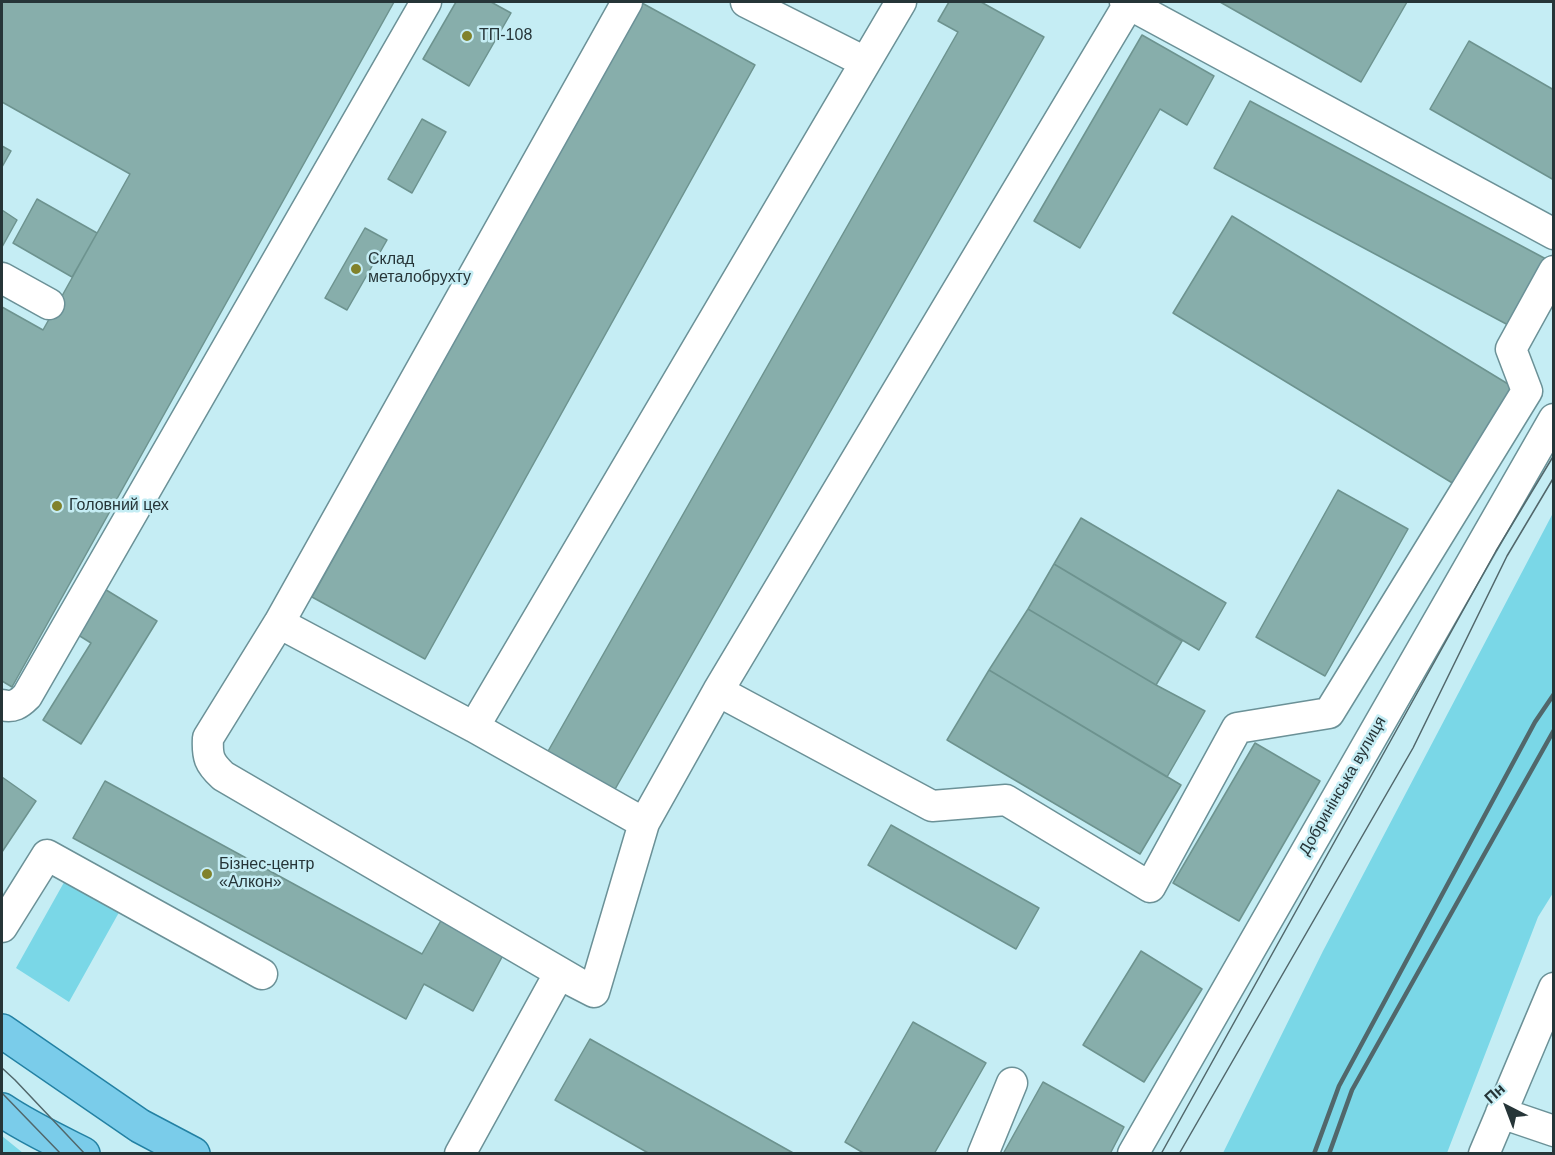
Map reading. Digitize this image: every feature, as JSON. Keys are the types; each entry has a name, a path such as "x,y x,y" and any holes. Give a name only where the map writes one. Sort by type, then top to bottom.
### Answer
{"main road":[{"path":"2,1031 140,1126 193,1154"},
{"path":"2,1110 20,1122 83,1154"}],"street":[{"path":"2,705 12,706 20,703 27,696 426,2"},
{"path":"594,992 223,776 212,766 207,753 208,738 279,623 627,2"},
{"path":"746,2 865,62"},
{"path":"474,727 901,2"},
{"path":"594,992 644,823 718,691 1128,2 1554,234"},
{"path":"718,691 932,806 1006,800 1149,887 1237,728 1329,713 1527,391 1511,350 1554,271"},
{"path":"2,278 49,304"},
{"name":"Добринінська вулиця","path":"1133,1154 1554,419"},
{"path":"279,623 474,727 644,823"},
{"path":"2,927 47,855 262,974"},
{"path":"460,1154 560,974 594,992"},
{"path":"1484,1154 1554,988"},
{"path":"983,1154 1012,1083"},
{"path":"1501,1113 1554,1131"}],"shaded area":[{"path":"1553,513 1553,893 1538,917 1447,1153 1223,1153 1323,951"},
{"path":"67,877 122,907 69,1002 16,968"},
{"path":"2,1136 23,1153 2,1153"}],"building":[{"name":"Головний цех","path":"2,2 394,2 12,687 2,681 2,307 43,330 130,174 2,102"},
{"name":"ТП-108","path":"456,2 491,2 511,13 469,86 423,59"},
{"path":"949,2 981,2 1044,37 614,791 547,753 958,32 938,21"},
{"path":"1220,2 1407,2 1361,82"},
{"path":"642,3 755,65 425,659 312,597"},
{"path":"1142,35 1214,76 1187,125 1160,109 1080,248 1034,221"},
{"path":"1469,41 1554,90 1554,180 1430,109"},
{"path":"1250,101 1546,259 1510,326 1214,168"},
{"path":"422,119 446,132 412,193 388,179"},
{"path":"2,146 11,151 2,167"},
{"path":"37,199 97,233 72,277 13,243"},
{"path":"2,210 17,220 2,247"},
{"path":"1232,216 1513,387 1454,484 1173,313"},
{"name":"Склад металобрухту","path":"365,228 387,240 347,310 325,298"},
{"path":"1338,490 1408,529 1325,676 1256,637"},
{"path":"1081,518 1226,603 1199,650 1054,564"},
{"path":"1054,564 1182,641 1156,685 1028,609"},
{"path":"103,588 157,621 81,744 43,720 91,643 75,633"},
{"path":"1028,609 1156,685 1205,711 1167,777 989,670"},
{"path":"989,670 1181,785 1140,854 947,740"},
{"path":"1255,743 1320,781 1239,921 1173,883"},
{"path":"2,777 36,801 2,852"},
{"name":"Бізнес-центр «Алкон»","path":"105,781 422,954 447,910 509,944 473,1011 424,984 406,1019 73,838"},
{"path":"891,825 1039,908 1016,949 868,865"},
{"path":"1141,951 1202,989 1144,1082 1083,1045"},
{"path":"913,1022 986,1063 934,1154 865,1154 845,1142"},
{"path":"590,1039 795,1154 650,1154 555,1100"},
{"path":"1043,1082 1124,1127 1110,1154 1003,1154"}],"tram line":[{"path":"1161,1154 1496,551 1554,455"},
{"path":"1179,1154 1413,748 1507,556 1554,477"},
{"path":"2,1068 85,1154"},
{"path":"2,1093 61,1154"}],"railway":[{"path":"1314,1154 1339,1086 1535,722 1554,694"},
{"path":"1329,1154 1352,1090 1554,730"}],"place":[{"name":"ТП-108","path":"467,36"},
{"name":"Склад металобрухту","path":"356,269"},
{"name":"Головний цех","path":"57,506"},
{"name":"Бізнес-центр «Алкон»","path":"207,874"}]}
